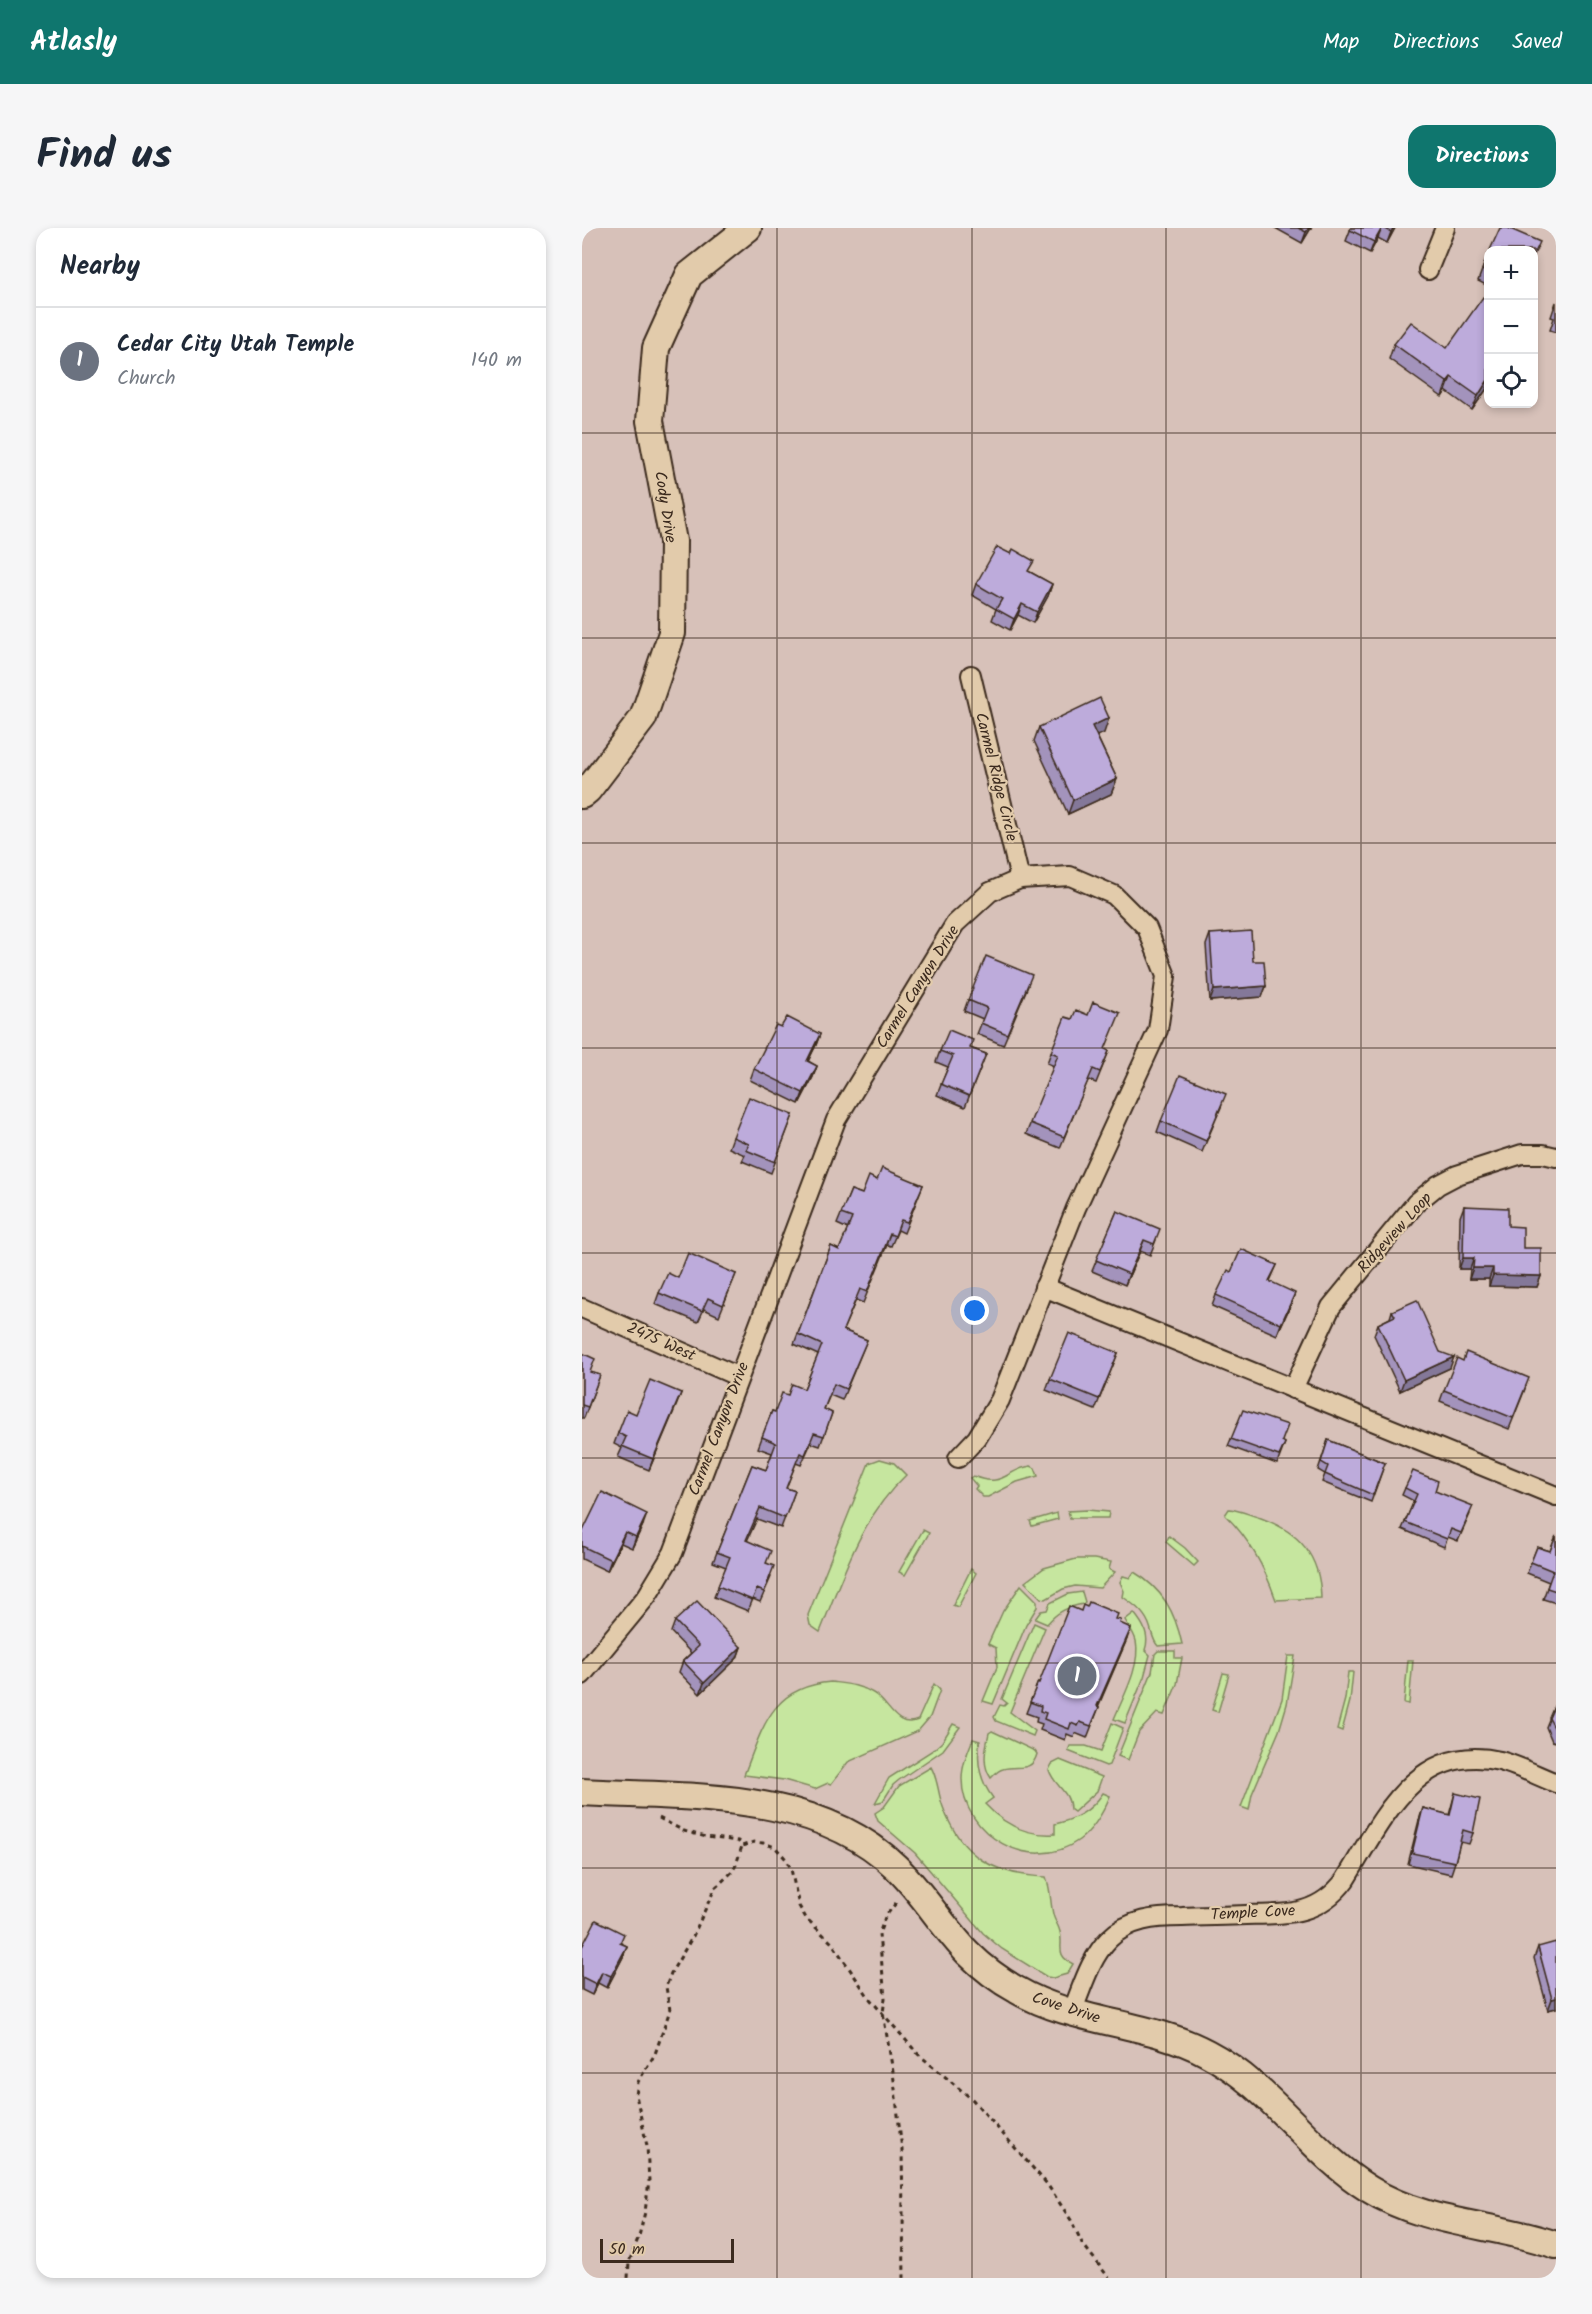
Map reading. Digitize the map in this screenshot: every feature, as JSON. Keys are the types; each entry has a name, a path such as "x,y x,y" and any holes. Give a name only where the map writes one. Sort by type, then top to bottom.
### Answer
{"main road":[{"name":"Cody Drive","path":"582,795 643,718 672,633 673,541 650,420 656,348 688,275 748,228"},
{"name":"Cove Drive","path":"582,1792 748,1802 795,1812 841,1829 880,1853 897,1868 967,1952 1018,1991 1052,2006 1168,2036 1205,2051 1224,2062 1272,2100 1341,2169 1390,2200 1429,2216 1517,2234 1556,2245"}],"street":[{"path":"1428,270 1445,228"},
{"name":"Carmel Ridge Circle","path":"971,675 1020,879"},
{"name":"Carmel Canyon Drive","path":"582,1675 647,1596 673,1553 837,1120 955,924 990,892 1020,879 1070,876 1114,895 1147,928 1166,976 1158,1030 1076,1208 1000,1400 977,1438 958,1458"},
{"name":"Ridgeview Loop","path":"1293,1389 1331,1307 1416,1203 1438,1185 1468,1172 1522,1154 1543,1154 1556,1157"},
{"path":"1044,1287 1556,1496"},
{"name":"2475 West","path":"582,1308 739,1377"},
{"name":"Temple Cove","path":"1072,2012 1101,1948 1116,1933 1132,1923 1156,1917 1291,1913 1321,1903 1345,1880 1401,1792 1427,1772 1458,1760 1486,1759 1512,1765 1556,1783"}],"path":[{"path":"659,1818 684,1831 706,1837 738,1841 742,1846"},
{"path":"628,2278 629,2262 645,2212 649,2181 648,2153 636,2095 638,2082 655,2054 668,2018 670,2010 666,1987 671,1973 693,1936 715,1888 731,1873 742,1846 754,1842 775,1847 786,1859 799,1906 806,1918 832,1943 870,1999 918,2054 940,2075 973,2100 1047,2184 1071,2220 1082,2243 1109,2278"},
{"path":"896,1903 885,1917 879,1934 885,1998 884,2013 902,2150 904,2278"}],"green space":[{"path":"880,1459 894,1463 906,1475 890,1492 865,1528 845,1569 820,1632 810,1625 808,1615 869,1463"},
{"path":"1031,1466 1035,1468 1038,1476 1017,1482 988,1497 983,1497 975,1489 977,1486 970,1478 973,1476 998,1479"},
{"path":"1229,1509 1261,1518 1286,1530 1296,1538 1312,1557 1317,1569 1321,1598 1276,1600 1256,1554 1225,1515"},
{"path":"1068,1511 1109,1512 1108,1518 1070,1518"},
{"path":"1057,1513 1058,1519 1032,1526 1030,1521"},
{"path":"923,1530 929,1533 905,1575 899,1572"},
{"path":"1169,1536 1198,1562 1194,1566 1166,1542"},
{"path":"1076,1559 1111,1562 1109,1569 1115,1572 1100,1588 1075,1586 1063,1589 1046,1599 1041,1598 1025,1582 1044,1568"},
{"path":"971,1569 976,1573 958,1607 953,1605"},
{"path":"1134,1572 1153,1586 1166,1602 1176,1622 1182,1644 1158,1646 1143,1614 1123,1597 1124,1591 1120,1582 1123,1576 1130,1578"},
{"path":"1021,1585 1037,1601 1037,1607 1026,1625 993,1704 983,1701 997,1667 996,1648 988,1644 1003,1611"},
{"path":"1082,1592 1085,1602 1083,1604 1063,1611 1047,1624 1035,1619 1041,1611 1047,1610 1050,1603 1068,1594"},
{"path":"1134,1613 1145,1631 1147,1640 1145,1650 1150,1655 1144,1677 1125,1723 1114,1719 1136,1661 1136,1641 1125,1620"},
{"path":"1034,1623 1045,1628 1010,1712 1035,1731 1033,1736 996,1721 994,1717 1000,1705 1004,1706 1007,1703 1002,1699"},
{"path":"1158,1651 1175,1651 1175,1658 1182,1658 1177,1684 1164,1715 1157,1713 1139,1732 1128,1760 1118,1756 1152,1672 1155,1654"},
{"path":"1288,1656 1295,1656 1287,1704 1279,1731 1252,1794 1249,1810 1241,1807 1282,1699"},
{"path":"1408,1660 1413,1660 1409,1704 1404,1703"},
{"path":"1348,1672 1353,1672 1350,1701 1342,1731 1337,1729 1345,1699"},
{"path":"1223,1673 1229,1674 1218,1712 1212,1710"},
{"path":"831,1682 868,1690 879,1697 898,1718 910,1722 918,1720 934,1684 940,1690 930,1717 918,1731 848,1762 831,1784 828,1783 815,1789 784,1780 744,1775 764,1726 782,1701 811,1685"},
{"path":"1112,1723 1123,1728 1109,1765 1106,1766 1068,1751 1070,1746 1086,1746 1101,1751"},
{"path":"953,1724 960,1727 943,1750 899,1780 883,1801 875,1803 889,1778 933,1750 942,1742"},
{"path":"992,1731 1035,1751 1037,1754 1035,1760 1028,1766 1001,1770 991,1778 986,1767 985,1756 989,1733"},
{"path":"973,1739 980,1741 980,1771 993,1798 985,1804 1000,1818 1026,1831 1055,1834 1055,1824 1070,1820 1082,1813 1103,1793 1110,1796 1098,1820 1079,1840 1060,1850 1040,1853 1021,1851 1002,1844 986,1832 974,1817 965,1799 962,1774"},
{"path":"1060,1760 1102,1777 1097,1791 1074,1812 1070,1809 1065,1793 1049,1770 1052,1764"},
{"path":"931,1767 950,1824 970,1851 995,1867 1010,1872 1046,1877 1054,1916 1060,1932 1061,1950 1064,1957 1073,1964 1067,1974 1053,1978 1047,1977 1002,1949 983,1933 915,1853 878,1821 875,1813 884,1807 899,1786"}],"building":[{"path":"1351,228 1382,228 1374,242 1350,230"},
{"path":"1500,228 1508,228 1540,242 1538,246 1492,246"},
{"path":"1483,297 1484,386 1478,396 1451,377 1447,382 1394,344 1411,322 1447,348"},
{"path":"997,547 1011,554 1013,549 1034,561 1028,571 1052,584 1037,612 1022,604 1014,619 996,609 1002,599 976,584"},
{"path":"1100,698 1109,718 1092,726 1117,779 1073,800 1039,727"},
{"path":"1251,931 1253,961 1264,961 1266,986 1214,990 1210,934"},
{"path":"986,956 1032,975 1007,1034 981,1023 987,1008 968,1000"},
{"path":"1093,1002 1120,1013 1105,1049 1109,1051 1100,1072 1093,1069 1064,1137 1030,1123 1058,1055 1051,1052 1065,1017 1072,1019 1076,1010 1088,1015"},
{"path":"787,1017 820,1034 807,1061 817,1066 803,1093 754,1069 776,1025 781,1027"},
{"path":"949,1030 973,1040 970,1048 986,1054 969,1096 941,1084 953,1056 940,1051"},
{"path":"1180,1075 1226,1094 1206,1141 1161,1121"},
{"path":"749,1097 793,1115 775,1162 746,1150 749,1144 733,1137"},
{"path":"882,1168 923,1185 907,1222 901,1220 895,1236 890,1234 867,1292 860,1289 843,1330 867,1340 846,1389 834,1384 824,1409 832,1413 824,1436 814,1433 805,1455 800,1453 786,1488 795,1491 785,1518 760,1508 746,1540 771,1551 766,1563 774,1566 764,1592 757,1589 752,1600 718,1586 730,1557 717,1552 752,1465 766,1470 776,1443 762,1437 772,1411 775,1412 782,1393 788,1395 792,1384 804,1389 822,1345 798,1334 831,1246 839,1250 852,1218 841,1214 851,1190 862,1194 869,1176 877,1180"},
{"path":"1464,1206 1508,1208 1508,1226 1523,1227 1523,1248 1541,1248 1541,1276 1493,1275 1493,1268 1473,1268 1474,1258 1463,1258"},
{"path":"1117,1211 1160,1229 1154,1244 1144,1240 1129,1274 1096,1260"},
{"path":"1241,1249 1277,1265 1269,1281 1295,1293 1281,1324 1216,1295 1228,1270 1231,1272"},
{"path":"688,1253 736,1274 723,1305 708,1298 702,1311 659,1293 668,1273 678,1278"},
{"path":"1417,1300 1440,1352 1454,1357 1404,1380 1378,1324 1395,1316 1392,1311"},
{"path":"1069,1333 1118,1353 1099,1399 1050,1379"},
{"path":"1466,1352 1529,1378 1513,1418 1444,1390 1457,1358 1463,1361"},
{"path":"582,1353 595,1359 590,1372 600,1375 588,1407 582,1405"},
{"path":"650,1380 681,1393 653,1459 622,1446 626,1437 618,1433 627,1410 636,1414"},
{"path":"1243,1410 1288,1425 1282,1441 1285,1443 1279,1456 1231,1439"},
{"path":"1328,1440 1385,1463 1373,1495 1325,1474 1328,1466 1321,1462"},
{"path":"1413,1471 1438,1481 1435,1491 1473,1506 1461,1533 1451,1529 1447,1539 1405,1522 1417,1494 1405,1488"},
{"path":"602,1492 647,1514 636,1537 625,1532 611,1560 582,1546 582,1533"},
{"path":"1556,1536 1556,1591 1547,1588 1553,1571 1531,1562 1537,1547 1550,1551"},
{"path":"697,1601 741,1647 704,1683 683,1661 699,1646 675,1621"},
{"path":"1089,1602 1118,1614 1116,1619 1131,1628 1097,1706 1099,1707 1091,1726 1080,1722 1078,1726 1071,1723 1069,1729 1044,1719 1046,1713 1040,1711 1041,1706 1030,1702 1069,1606 1081,1611 1083,1605 1087,1607"},
{"path":"1556,1702 1556,1731 1549,1718"},
{"path":"1455,1793 1480,1799 1473,1833 1463,1830 1455,1862 1412,1853 1423,1808 1450,1815"},
{"path":"596,1920 624,1934 620,1943 627,1946 611,1976 602,1972 596,1984 582,1977 582,1947"},
{"path":"1556,1942 1556,1998 1552,1999 1538,1947"}],"place":[{"name":"Cedar City Utah Temple","path":"1077,1676"}]}
